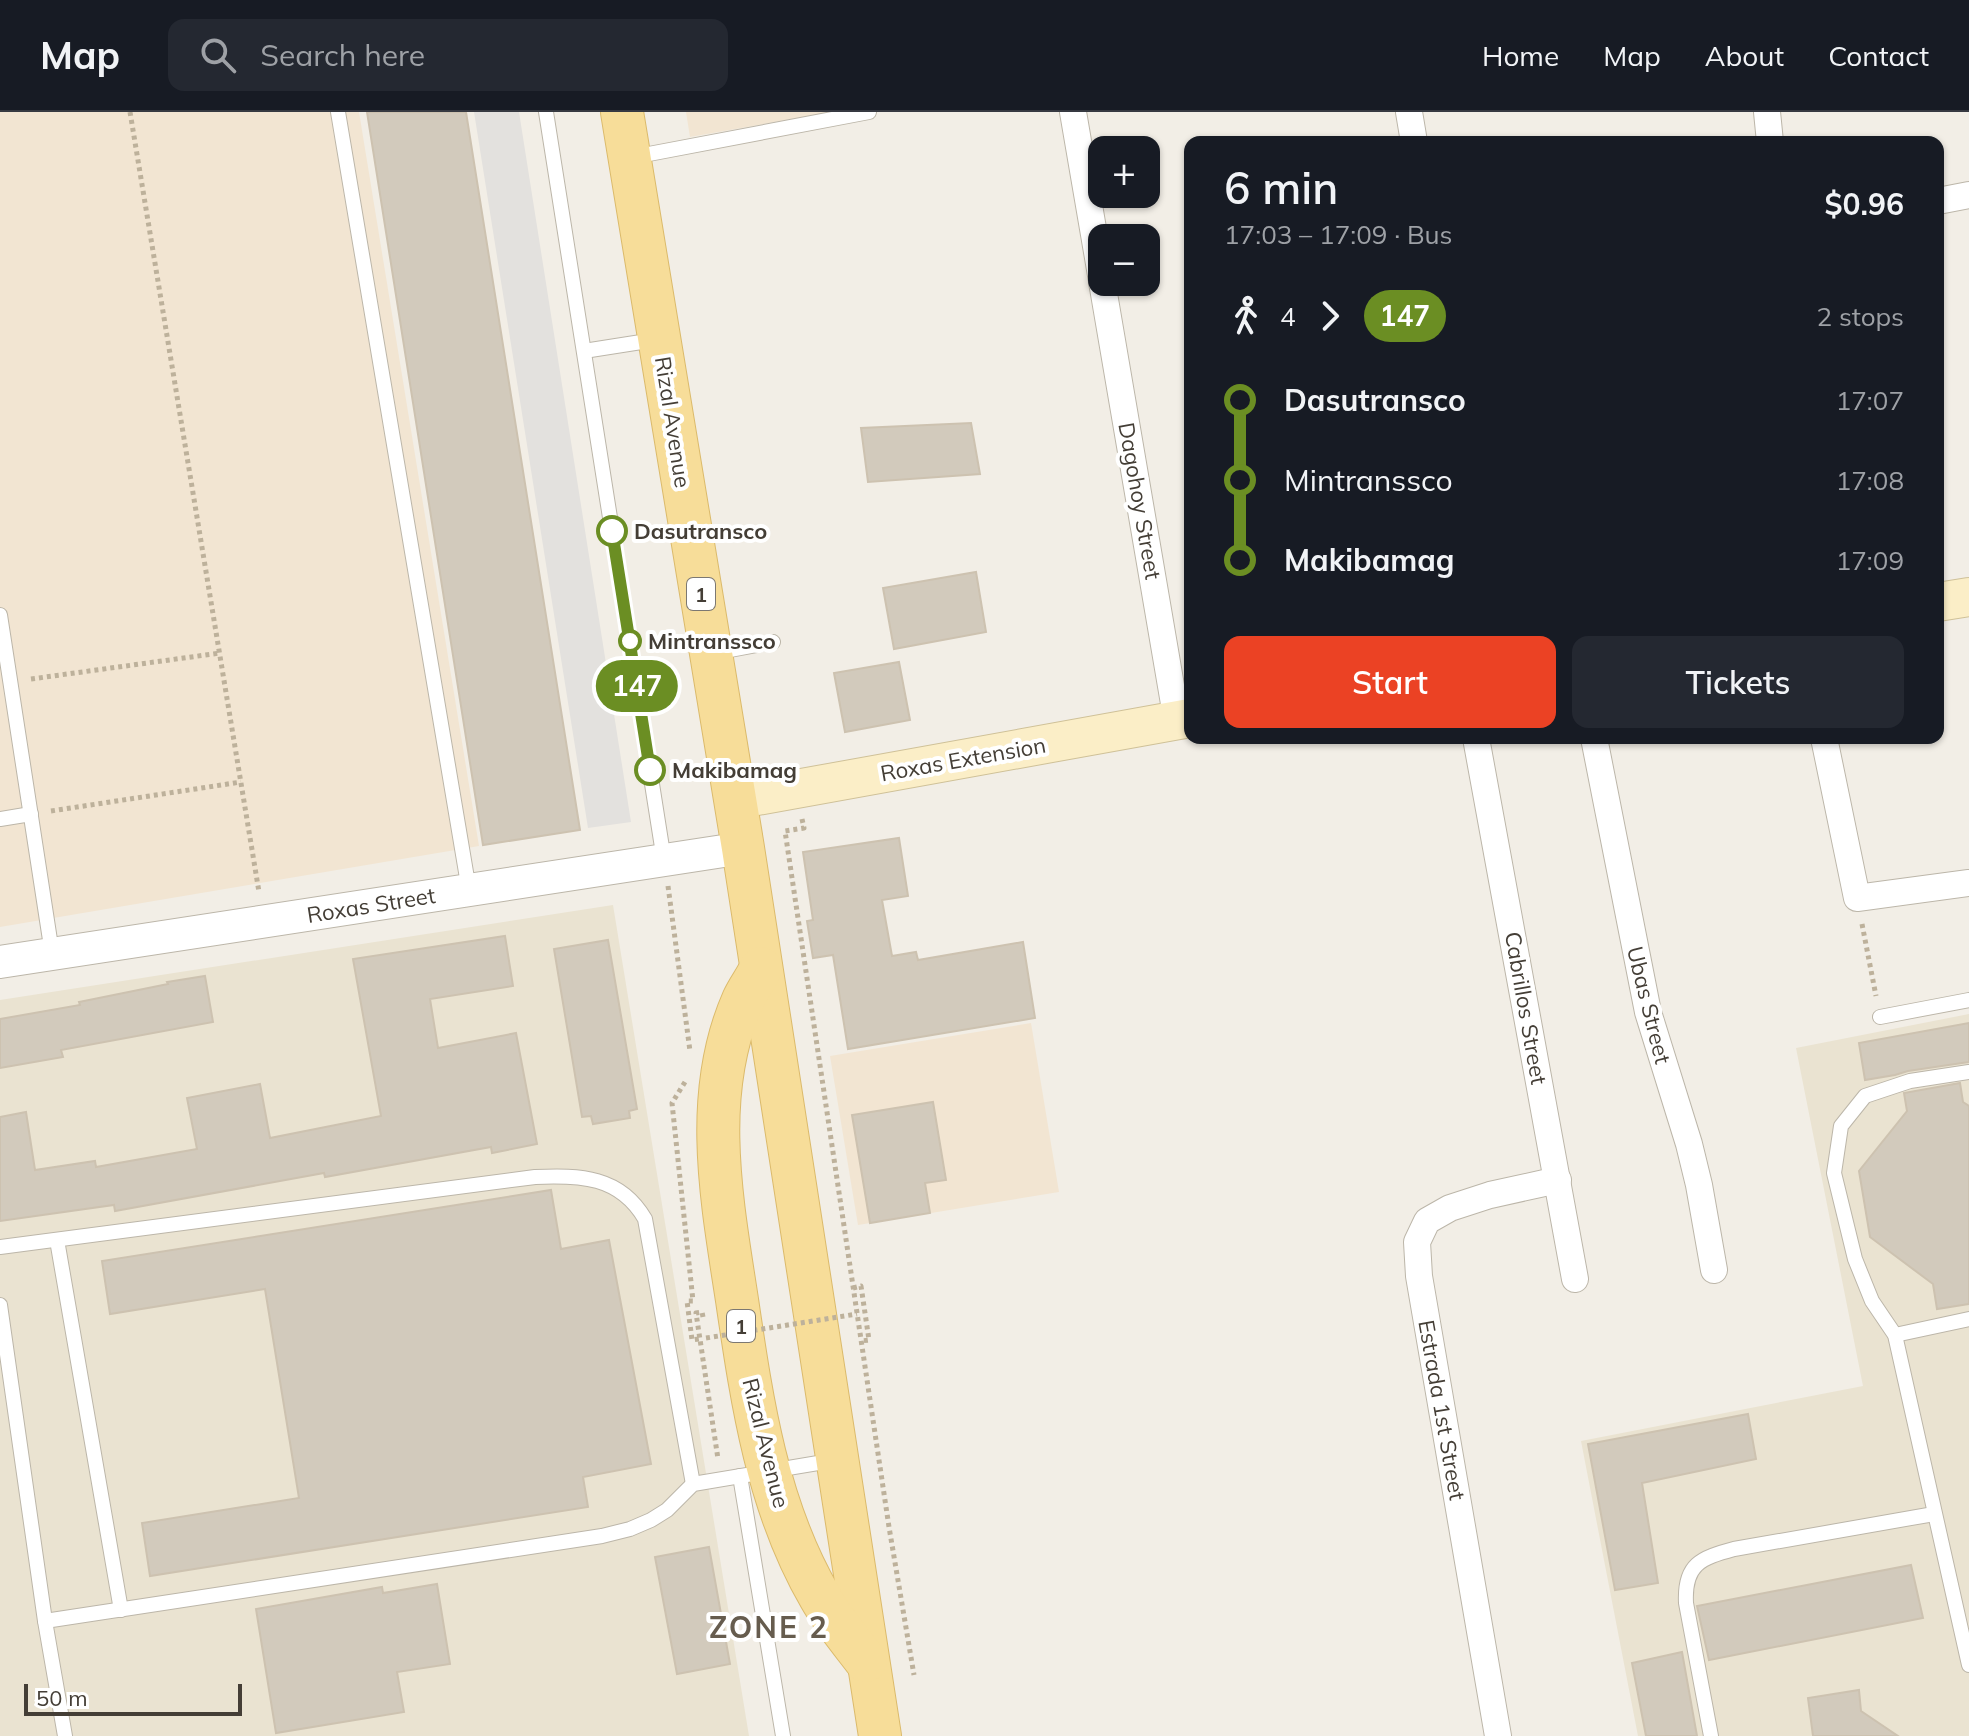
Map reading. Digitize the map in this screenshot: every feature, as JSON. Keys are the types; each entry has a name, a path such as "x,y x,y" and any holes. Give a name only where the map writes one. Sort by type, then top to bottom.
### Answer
{"main road":[{"name":"Rizal Avenue","path":"622,112 743,848 880,1736"},
{"path":"1944,601 1969,597"},
{"name":"Roxas Extension","path":"735,800 1184,720"},
{"name":"Rizal Avenue","path":"761,968 744,999 729,1041 717,1131 725,1223 753,1408 754,1473 790,1533 814,1585 839,1627 869,1665"}],"street":[{"name":"Dagohoy Street","path":"1073,112 1092,224"},
{"path":"1409,112 1413,136"},
{"path":"1767,112 1769,136"},
{"path":"1944,200 1969,195"},
{"name":"Dagohoy Street","path":"1105,296 1184,720"},
{"name":"Cabrillos Street","path":"1477,744 1575,1279"},
{"name":"Ubas Street","path":"1595,744 1645,999 1689,1144 1714,1270"},
{"path":"1825,744 1857,898 1969,883"},
{"name":"Roxas Street","path":"0,962 743,848"},
{"name":"Estrada 1st Street","path":"1498,1736 1419,1276 1417,1242 1427,1221 1450,1208 1490,1195 1558,1180"}],"lane":[{"path":"338,112 469,890"},
{"path":"546,112 664,860"},
{"path":"629,158 869,112"},
{"path":"584,351 659,340"},
{"path":"0,615 52,953"},
{"path":"711,654 773,642"},
{"path":"0,819 31,814"},
{"path":"1880,1017 1969,1000"},
{"path":"1969,1072 1910,1081 1865,1096 1841,1126 1834,1173 1855,1259 1872,1301 1895,1335 1969,1665"},
{"path":"0,1247 535,1177 590,1178 613,1186 629,1197 645,1219 693,1484"},
{"path":"57,1240 121,1610"},
{"path":"0,1305 45,1621 65,1736"},
{"path":"1895,1335 1969,1319"},
{"path":"45,1621 602,1536 651,1520 667,1510 693,1484 837,1460"},
{"path":"754,1473 783,1736"},
{"path":"1711,1736 1686,1603 1685,1588 1693,1568 1706,1558 1734,1549 1934,1514"}],"path":[{"path":"130,112 263,921"},
{"path":"10,682 220,653"},
{"path":"31,814 241,782"},
{"path":"796,790 804,828 785,831 914,1675"},
{"path":"1857,898 1880,1017"},
{"path":"853,1288 861,1286 869,1340 861,1341"},
{"path":"699,1313 721,1479"},
{"path":"706,1338 857,1314"}],"shaded area":[{"path":"0,112 359,112 479,846 0,927"},
{"path":"474,112 519,112 631,822 588,828"},
{"path":"686,112 831,112 690,137"},
{"path":"613,905 749,1736 0,1736 0,1000"},
{"path":"1969,1014 1969,1736 1638,1736 1581,1441 1863,1386 1796,1048"},
{"path":"1031,1023 1059,1192 858,1225 830,1056"}],"building":[{"path":"367,112 466,112 580,830 483,845"},
{"path":"971,423 980,474 868,482 861,428"},
{"path":"976,572 986,632 894,649 883,588"},
{"path":"899,662 910,720 845,732 834,673"},
{"path":"899,838 908,896 882,900 892,956 916,952 918,960 1023,942 1035,1018 848,1049 833,955 813,958 807,921 813,920 803,852"},
{"path":"505,936 513,986 430,999 438,1048 516,1033 537,1144 492,1153 491,1147 325,1177 324,1173 115,1211 114,1205 0,1221 0,1117 26,1112 35,1170 95,1161 96,1167 197,1149 187,1098 260,1084 270,1138 381,1116 353,959"},
{"path":"608,940 637,1109 629,1111 630,1118 593,1124 591,1116 582,1117 554,949"},
{"path":"205,976 213,1022 61,1050 63,1057 0,1068 0,1019 80,1005 79,1002"},
{"path":"1969,1023 1969,1062 1865,1080 1859,1043"},
{"path":"1960,1083 1963,1102 1969,1106 1969,1304 1937,1309 1933,1284 1870,1237 1859,1171 1907,1111 1904,1093"},
{"path":"933,1102 946,1180 925,1183 930,1213 870,1223 852,1115"},
{"path":"551,1190 561,1249 609,1240 651,1464 583,1477 588,1507 150,1576 142,1523 299,1498 265,1289 110,1314 102,1261"},
{"path":"1748,1414 1756,1459 1642,1483 1658,1583 1615,1590 1588,1444"},
{"path":"709,1547 730,1664 677,1674 655,1557"},
{"path":"1911,1565 1923,1618 1709,1660 1697,1606"},
{"path":"437,1584 450,1664 397,1672 404,1712 276,1733 256,1609 382,1587 383,1593"},
{"path":"1682,1652 1697,1736 1646,1736 1632,1663"},
{"path":"1859,1690 1861,1711 1898,1736 1813,1736 1808,1698"}],"bus line":[{"name":"147","path":"612,531 650,770"}],"place":[{"name":"Dasutransco","path":"612,531"},
{"name":"Mintranssco","path":"630,641"},
{"name":"Makibamag","path":"650,770"}],"district":[{"name":"ZONE 2","path":"769,1627"}]}
